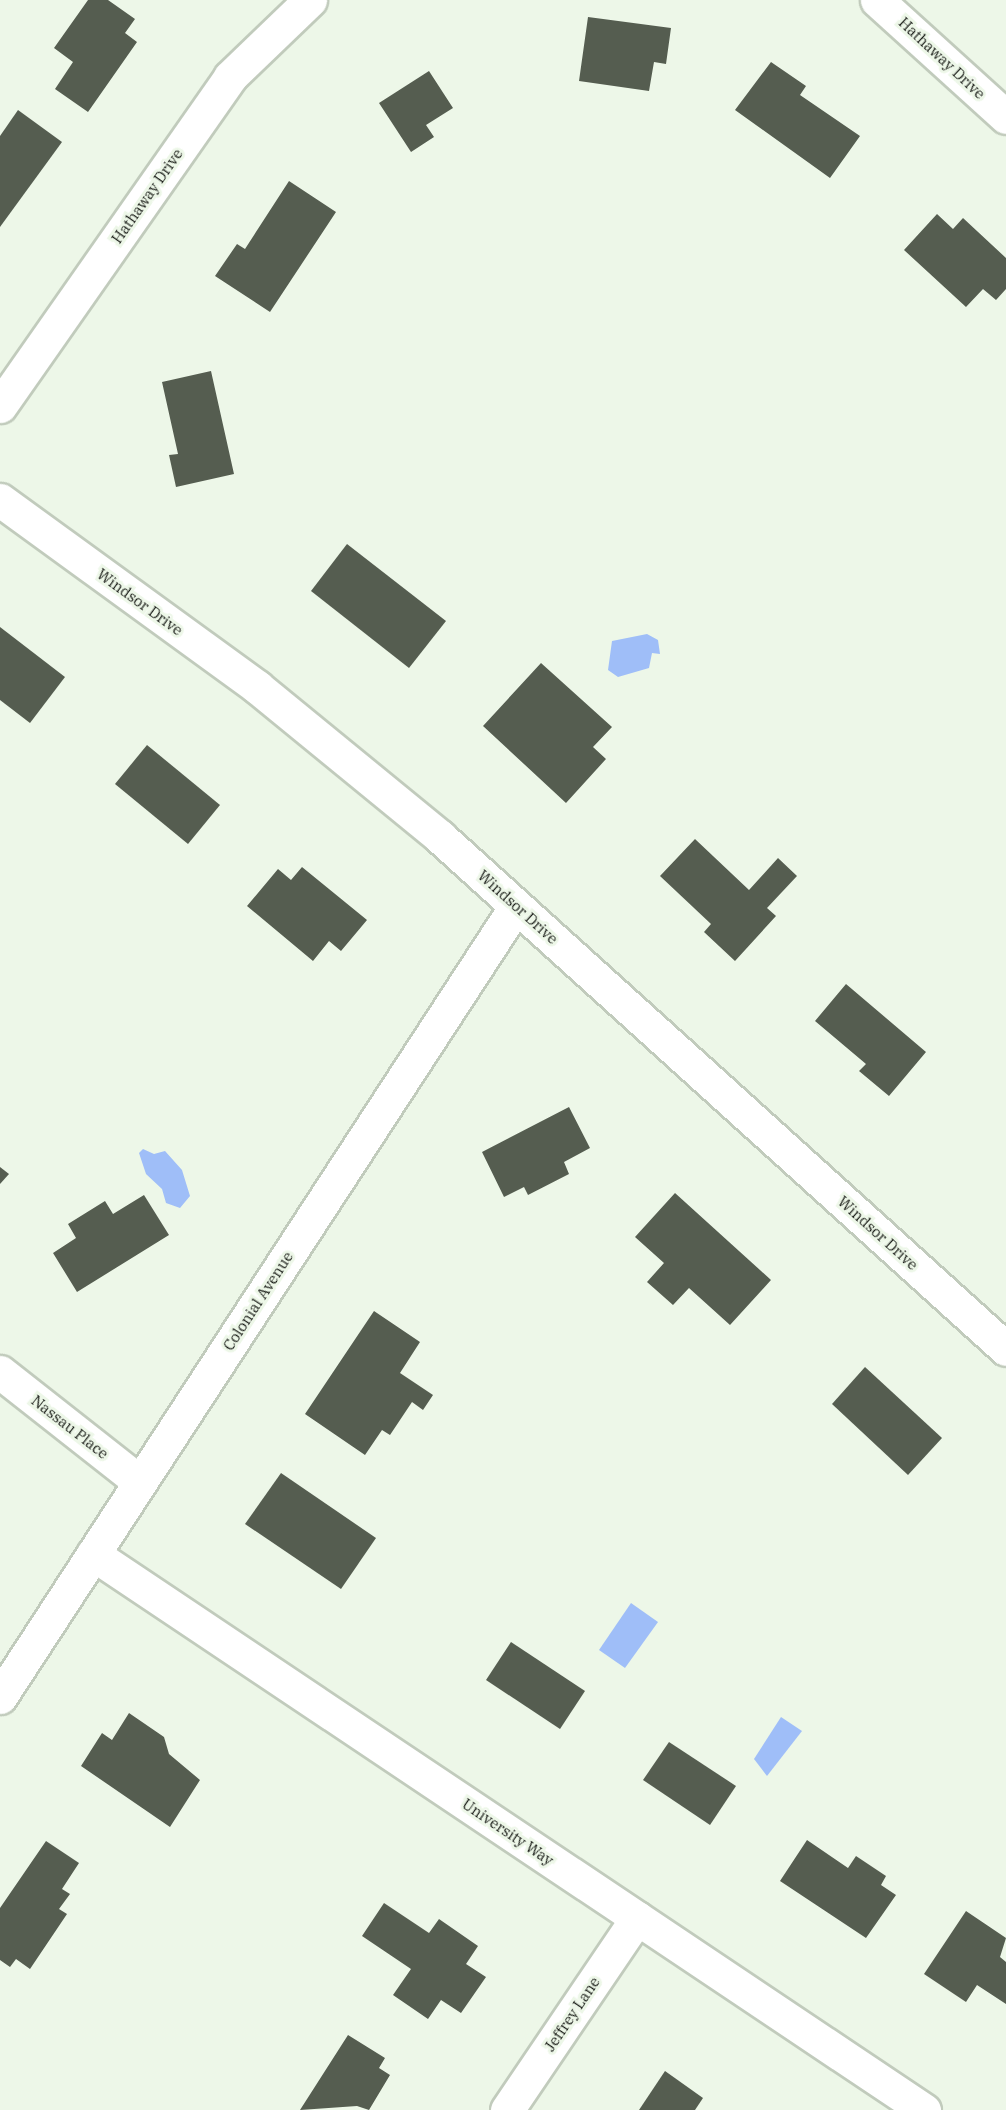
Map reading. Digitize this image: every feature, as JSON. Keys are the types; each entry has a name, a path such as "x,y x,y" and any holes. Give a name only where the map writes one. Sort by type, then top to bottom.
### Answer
{"street":[{"name":"Hathaway Drive","path":"0,406 230,77 310,0"},
{"name":"Hathaway Drive","path":"877,0 1006,117"},
{"name":"Windsor Drive","path":"0,500 257,687 516,906 1006,1349"},
{"name":"Colonial Avenue","path":"0,1697 516,906"},
{"name":"Nassau Place","path":"0,1372 140,1482"},
{"name":"University Way","path":"93,1554 924,2110"},
{"name":"Jeffrey Lane","path":"507,2110 637,1918"}],"water":[{"path":"647,634 658,640 660,654 652,653 649,668 618,677 608,670 612,641"},
{"path":"143,1149 154,1154 165,1151 182,1170 190,1196 180,1208 166,1203 162,1189 146,1174 139,1153"},
{"path":"631,1603 658,1622 625,1668 599,1650"},
{"path":"781,1717 802,1731 767,1776 754,1759"}],"building":[{"path":"88,0 108,0 135,19 125,33 137,42 88,112 55,89 73,62 54,48"},
{"path":"588,17 671,28 666,64 654,62 649,91 579,81"},
{"path":"771,62 806,86 800,95 860,136 830,178 735,110"},
{"path":"429,71 453,108 426,125 434,137 411,152 379,103"},
{"path":"18,110 62,142 0,227 0,136"},
{"path":"289,181 336,212 270,312 215,276 237,244 245,249"},
{"path":"937,214 953,229 963,218 1006,258 1006,289 996,300 983,289 966,307 904,250"},
{"path":"211,371 234,474 176,487 169,455 178,454 162,382"},
{"path":"347,544 446,621 409,668 311,591"},
{"path":"0,627 65,677 30,723 0,700"},
{"path":"541,663 612,727 593,747 606,759 566,803 483,726"},
{"path":"147,745 220,805 188,844 115,784"},
{"path":"695,839 749,890 778,858 797,876 767,908 776,916 735,961 704,932 711,924 660,876"},
{"path":"302,867 367,920 341,951 329,941 313,961 247,906 278,869 291,880"},
{"path":"846,984 926,1052 889,1096 859,1071 866,1064 815,1021"},
{"path":"569,1107 590,1148 564,1162 569,1174 528,1195 524,1187 504,1197 482,1152"},
{"path":"0,1167 9,1174 0,1184"},
{"path":"675,1193 771,1280 730,1325 689,1288 673,1305 647,1282 664,1263 635,1237"},
{"path":"144,1195 169,1235 77,1292 53,1253 76,1238 68,1224 105,1201 113,1214"},
{"path":"374,1311 420,1342 400,1373 433,1395 423,1410 412,1402 390,1435 382,1430 365,1455 305,1414"},
{"path":"865,1367 942,1438 908,1475 832,1404"},
{"path":"281,1473 376,1538 341,1589 245,1524"},
{"path":"511,1642 585,1691 560,1729 486,1680"},
{"path":"129,1713 164,1737 169,1754 200,1780 170,1827 81,1766 102,1733 112,1740"},
{"path":"669,1742 736,1786 710,1825 643,1780"},
{"path":"807,1840 848,1868 856,1856 886,1876 881,1885 896,1895 866,1938 780,1881"},
{"path":"46,1841 79,1863 62,1889 70,1894 59,1909 67,1914 30,1969 16,1959 10,1967 0,1960 0,1908"},
{"path":"384,1903 429,1933 439,1919 478,1946 466,1964 486,1977 461,2013 441,2000 428,2019 393,1995 411,1969 362,1936"},
{"path":"966,1911 1006,1938 1000,1957 1006,1962 1006,2004 977,1985 966,2002 924,1974"},
{"path":"348,2035 385,2058 379,2068 390,2075 369,2110 357,2106 300,2110"},
{"path":"665,2071 703,2098 695,2110 639,2110"}]}
